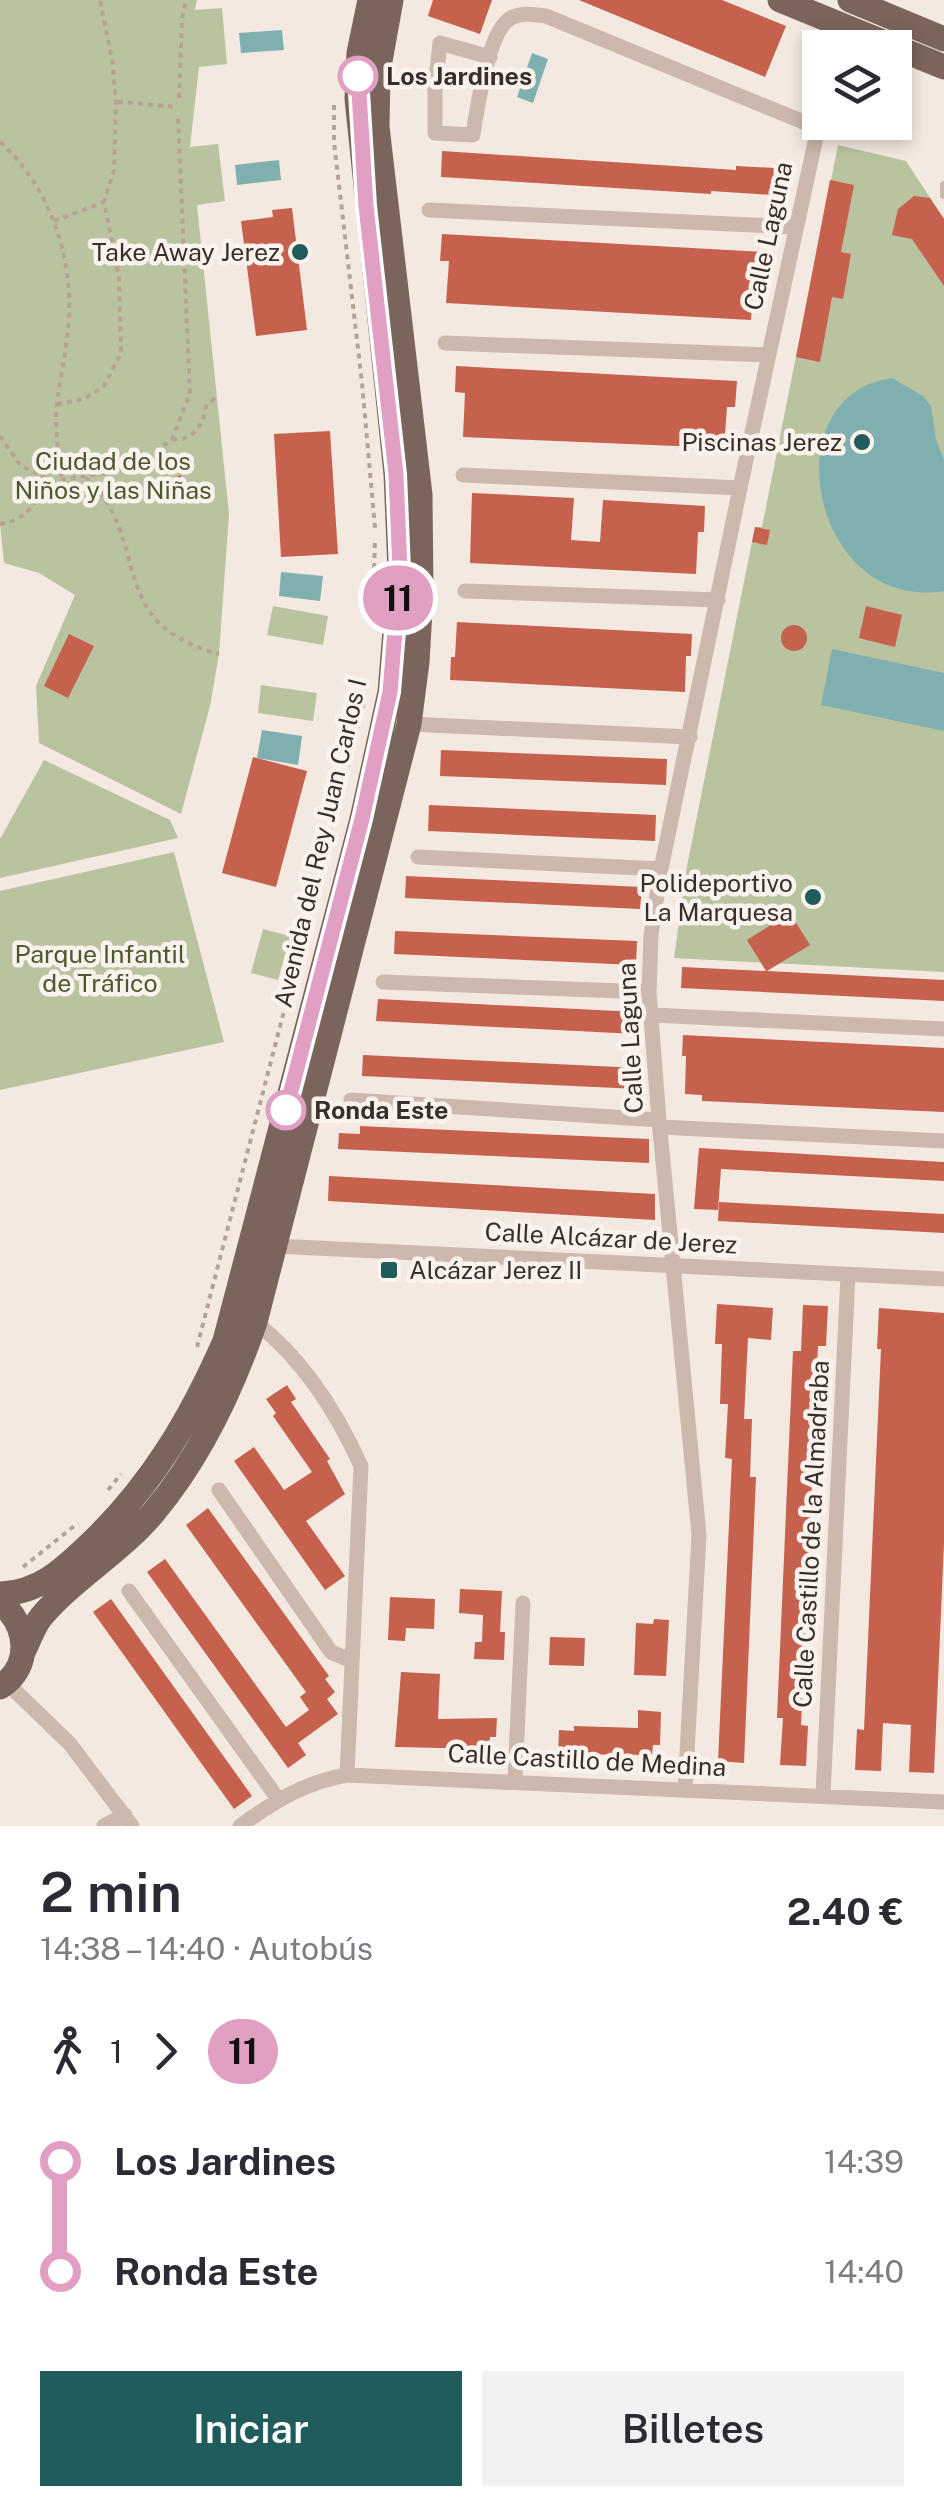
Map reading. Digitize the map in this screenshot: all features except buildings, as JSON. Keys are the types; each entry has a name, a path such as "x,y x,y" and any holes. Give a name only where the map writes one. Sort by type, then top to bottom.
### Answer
{"main road":[{"name":"Avenida del Rey Juan Carlos I","path":"0,1598 46,1582 125,1510 159,1468 198,1402 225,1341 362,819 390,692 400,570 396,474 358,99 359,53 370,0"},
{"name":"Avenida del Rey Juan Carlos I","path":"4,1685 17,1671 38,1620 67,1590 123,1545 154,1512 186,1468 239,1369 255,1322 409,724 421,593 420,495 377,128 378,72 391,0"},
{"path":"780,0 829,30"},
{"path":"850,0 944,38"},
{"path":"912,60 938,68"},
{"path":"0,1598 18,1622 24,1652"}],"street":[{"path":"490,57 440,43 434,88 435,133 474,135 480,88 500,29 510,18 527,14 546,16 802,116"},
{"name":"Calle Laguna","path":"685,1790 699,1535 659,1124 650,992 651,935 661,870 815,140"},
{"path":"429,210 796,227"},
{"path":"445,343 768,355"},
{"path":"462,475 740,488"},
{"path":"466,591 718,600"},
{"path":"409,724 690,737"},
{"path":"418,857 661,870"},
{"path":"382,982 650,992"},
{"path":"652,1015 944,1030"},
{"path":"351,1100 944,1141"},
{"name":"Calle Alcázar de Jerez","path":"275,1246 944,1280"},
{"name":"Calle Castillo de la Almadraba","path":"823,1795 848,1275"},
{"path":"255,1322 284,1344 347,1434 361,1466 347,1775"},
{"path":"219,1490 331,1652 352,1660"},
{"path":"129,1591 278,1799"},
{"path":"515,1780 522,1602"},
{"path":"4,1685 70,1744 128,1821 104,1826"},
{"name":"Calle Castillo de Medina","path":"240,1826 278,1799 317,1780 347,1775 944,1802"}],"lane":[{"path":"944,185 944,195"}],"path":[{"path":"57,404 84,399 104,386 121,353 119,277 104,202 114,170 116,102 100,0"},
{"path":"179,98 186,0"},
{"path":"334,100 334,142 375,534 374,609"},
{"path":"116,102 178,107"},
{"path":"0,436 21,466 47,480 86,478 118,470 150,456 172,438 190,394 178,117"},
{"path":"0,142 41,192 63,250 70,306 57,404 65,498"},
{"path":"54,222 104,202"},
{"path":"172,438 187,438 194,433 205,418 206,406 216,397"},
{"path":"86,478 122,527 132,579 152,615 184,642 219,654"},
{"path":"0,524 23,517 40,498 47,480"},
{"path":"196,1352 368,687"},
{"path":"100,1500 122,1474"},
{"path":"18,1571 89,1514"}],"green space":[{"name":"Ciudad de los Niños y las Niñas","path":"0,0 197,0 195,10 222,8 227,64 199,67 190,147 218,144 225,201 197,205 229,514 219,654 210,706 181,814 39,743 36,686 75,595 39,573 4,563 0,524"},
{"name":"Piscinas Jerez","path":"838,145 906,161 944,219 944,972 674,958 687,866 755,527 762,527"},
{"path":"273,606 328,616 323,645 267,635"},
{"path":"261,685 317,693 313,721 258,713"},
{"path":"44,760 170,820 178,838 0,878 0,839"},
{"name":"Parque Infantil de Tráfico","path":"174,852 224,1042 0,1090 0,891"},
{"path":"263,929 290,936 278,980 251,973"}],"water":[{"path":"282,30 284,50 241,53 239,33"},
{"path":"532,53 548,59 533,103 517,97"},
{"path":"279,160 281,180 237,185 235,165"},
{"path":"892,378 923,396 931,406 944,460 944,591 899,589 863,569 837,538 822,499 820,459 830,422 854,393"},
{"path":"281,572 323,576 320,601 279,596"},
{"path":"832,649 944,673 944,731 821,705"},
{"path":"262,730 302,736 298,765 257,758"}],"bus line":[{"name":"11","path":"286,1110 362,819 390,692 400,570 396,474 366,206 358,76"}],"place":[{"name":"Los Jardines","path":"358,76"},
{"name":"Take Away Jerez","path":"300,252"},
{"name":"Piscinas Jerez","path":"862,442"},
{"name":"Polideportivo La Marquesa","path":"813,897"},
{"name":"Ronda Este","path":"286,1110"},
{"name":"Alcázar Jerez II","path":"389,1270"}]}
